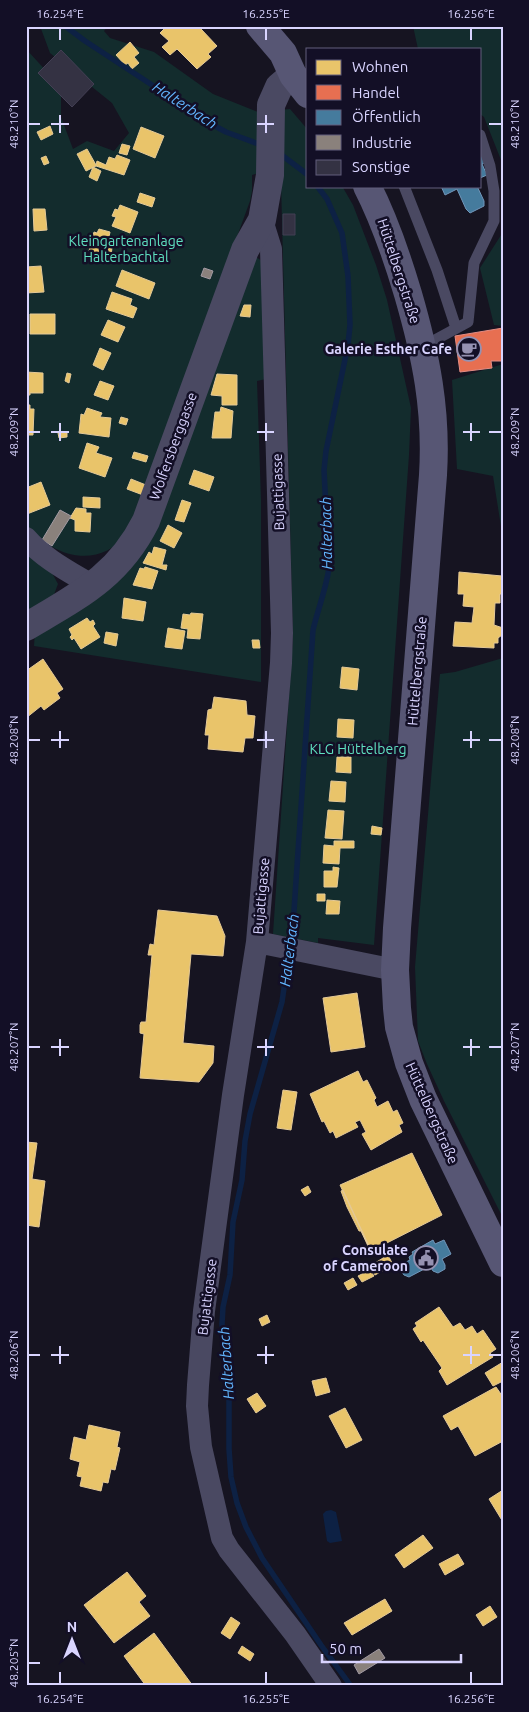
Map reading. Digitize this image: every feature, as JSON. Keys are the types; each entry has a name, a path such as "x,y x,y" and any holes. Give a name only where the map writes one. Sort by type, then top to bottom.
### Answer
{"main road":[{"path":"244,26 273,61 300,84"},
{"path":"260,26 283,53 300,84"},
{"name":"Hüttelbergstraße","path":"368,188 400,266 422,347 431,393 435,448 397,928 395,970 399,1027 415,1082 503,1263"}],"street":[{"name":"Bujattigasse","path":"300,84 281,85 271,104 270,175 262,220 271,249 282,633 267,944 234,1095 204,1311 197,1395 202,1456 222,1538 331,1686"},
{"name":"Wolfersberggasse","path":"26,627 93,586 116,566 128,551 146,521 244,250 262,220"},
{"path":"26,538 34,547 54,562 93,586"},
{"path":"267,944 395,970"}],"lane":[{"path":"422,347 468,322 474,263 494,221 494,191 490,166 482,141"},
{"path":"405,188 437,270 456,328"}],"green space":[{"path":"40,26 108,26 104,31 110,38 154,52 213,94 258,112 290,109 306,128 306,188 343,188 353,205 376,265 387,300 411,408 374,945 318,938 318,943 273,934 293,637 281,183 259,173 252,175 250,201 134,519 127,533 116,545 103,553 89,556 75,555 61,551 48,544 36,535 26,523 26,49 61,87 61,117 73,149 87,141 114,151 129,133 112,103 50,53"},
{"path":"413,26 503,26 503,165 482,116 482,48 418,48"},
{"path":"503,232 503,326 494,325 480,268"},
{"path":"256,257 262,261 266,379 257,381 261,500 261,682 34,646 35,631 118,576"},
{"path":"503,364 503,539 493,476 457,469 452,380"},
{"path":"26,552 51,571 58,584 53,597 26,613"},
{"path":"503,658 503,1218 444,1101 418,1041 415,967 440,674 455,672"}],"water":[{"path":"331,1510 336,1512 342,1541 330,1543 327,1541 323,1514"}],"building: Wohnen":[{"path":"167,26 204,26 201,29 217,46 208,54 211,57 197,69 177,49 170,55 162,47 169,41 160,33"},
{"path":"130,42 139,53 134,57 139,63 132,69 128,63 125,65 116,55"},
{"path":"50,126 53,134 41,140 37,132"},
{"path":"141,127 164,136 155,158 133,149"},
{"path":"122,144 130,146 127,155 119,153"},
{"path":"87,149 96,165 97,161 106,165 109,157 115,159 117,155 130,160 124,175 96,166 86,171 77,154"},
{"path":"46,156 49,163 44,165 41,158"},
{"path":"93,167 101,171 97,181 89,177"},
{"path":"140,193 155,198 152,207 137,202"},
{"path":"120,205 138,212 130,233 112,226 116,217 112,216 115,209 118,210"},
{"path":"33,209 45,209 47,230 34,231"},
{"path":"99,229 110,232 109,237 113,237 111,257 89,251 94,232 97,233"},
{"path":"41,266 44,292 26,293 26,267"},
{"path":"122,270 155,283 149,299 116,286"},
{"path":"112,292 132,299 130,305 137,308 133,318 106,309"},
{"path":"244,305 251,305 250,317 240,316"},
{"path":"30,314 55,314 55,334 30,334"},
{"path":"108,320 125,327 118,342 101,335"},
{"path":"100,348 111,353 103,370 93,365"},
{"path":"26,372 43,373 43,393 30,393 30,395 26,395"},
{"path":"67,373 71,374 69,383 65,381"},
{"path":"217,374 237,375 237,405 222,405 222,396 211,395"},
{"path":"100,381 114,386 108,400 94,395"},
{"path":"26,405 30,405 30,409 34,409 33,435 26,435"},
{"path":"221,407 233,411 231,438 212,438 215,412 220,412"},
{"path":"87,408 102,413 100,417 111,418 109,437 79,433 81,414 84,415"},
{"path":"121,417 128,419 126,425 119,423"},
{"path":"67,432 67,437 59,438 58,433"},
{"path":"87,443 99,447 96,453 112,458 105,477 79,468"},
{"path":"134,452 148,456 146,462 132,458"},
{"path":"194,470 214,477 209,491 189,484"},
{"path":"131,479 146,485 143,495 127,489"},
{"path":"41,482 50,505 27,514 26,488"},
{"path":"83,497 100,498 100,508 83,507"},
{"path":"182,500 191,503 184,522 175,520"},
{"path":"76,508 86,509 86,513 91,513 90,532 75,531 75,520 70,518"},
{"path":"168,525 182,533 174,548 160,541"},
{"path":"154,547 166,550 162,565 167,565 166,570 143,563 149,552 152,554"},
{"path":"145,567 158,571 152,589 133,585 140,568 144,569"},
{"path":"459,572 502,576 503,594 500,594 500,603 495,603 494,625 503,628 502,635 498,638 498,643 494,643 494,648 453,646 455,622 472,623 474,607 463,606 464,594 458,594"},
{"path":"124,598 146,602 143,621 122,618"},
{"path":"191,613 203,614 200,639 187,638 188,629 181,628 183,614 190,615"},
{"path":"87,618 90,622 93,620 95,624 93,626 100,637 81,649 74,638 72,640 70,637 72,635 69,629"},
{"path":"168,628 185,631 182,649 165,647"},
{"path":"106,632 118,634 116,646 104,643"},
{"path":"252,640 259,640 260,648 253,648"},
{"path":"43,659 63,689 57,693 60,698 44,710 41,706 26,718 26,671"},
{"path":"342,667 359,669 357,690 340,688"},
{"path":"214,697 246,701 247,715 255,716 253,738 245,738 243,752 208,749 209,735 205,735 208,710 212,709"},
{"path":"338,719 354,720 353,738 337,737"},
{"path":"337,757 351,757 351,773 336,772"},
{"path":"331,781 346,782 345,802 329,801"},
{"path":"328,810 344,811 342,839 325,838"},
{"path":"372,826 382,828 381,835 371,834"},
{"path":"334,841 354,841 354,848 340,848 339,864 323,863 324,845 334,846"},
{"path":"333,867 339,868 337,887 324,887 324,871 333,871"},
{"path":"317,894 325,894 325,901 317,901"},
{"path":"327,900 340,901 339,914 326,914"},
{"path":"158,910 217,916 225,936 223,956 191,954 183,1043 214,1046 213,1063 199,1082 140,1078 144,1034 140,1033 140,1025 141,1022 146,1022 152,955 148,955 150,944 154,945"},
{"path":"357,993 365,1047 331,1052 323,998"},
{"path":"358,1071 363,1082 367,1080 376,1098 374,1100 377,1107 388,1101 393,1112 397,1110 403,1123 399,1125 402,1132 371,1150 362,1134 366,1132 360,1120 355,1122 358,1127 336,1138 333,1131 330,1133 324,1121 322,1122 310,1094"},
{"path":"283,1090 297,1092 291,1130 277,1128"},
{"path":"26,1142 37,1143 32,1179 45,1181 39,1227 26,1225"},
{"path":"412,1153 442,1215 371,1251 340,1185"},
{"path":"308,1186 311,1192 305,1196 301,1190"},
{"path":"343,1190 369,1246 347,1207 341,1191"},
{"path":"388,1255 393,1265 375,1275 370,1266"},
{"path":"370,1270 374,1276 362,1282 358,1276"},
{"path":"353,1278 357,1285 348,1290 344,1283"},
{"path":"439,1307 453,1327 460,1323 465,1330 472,1326 477,1334 483,1330 496,1349 490,1353 493,1357 447,1385 439,1371 442,1368 413,1329 417,1326 415,1323"},
{"path":"267,1315 270,1322 262,1326 259,1319"},
{"path":"503,1362 503,1381 493,1386 485,1373"},
{"path":"326,1378 330,1392 316,1396 312,1381"},
{"path":"496,1387 503,1397 503,1441 475,1456 458,1426 451,1430 443,1416"},
{"path":"257,1393 266,1406 256,1413 247,1399"},
{"path":"345,1408 362,1440 346,1448 329,1416"},
{"path":"89,1425 120,1432 117,1447 120,1448 115,1470 111,1469 108,1483 103,1482 101,1491 80,1486 82,1477 77,1476 80,1462 70,1459 74,1437 86,1440"},
{"path":"503,1490 503,1522 489,1499"},
{"path":"423,1535 433,1548 404,1568 395,1555"},
{"path":"458,1554 464,1564 445,1575 439,1564"},
{"path":"127,1572 146,1596 139,1602 150,1616 114,1643 84,1605"},
{"path":"385,1599 392,1611 352,1635 344,1623"},
{"path":"490,1606 497,1617 483,1626 476,1615"},
{"path":"231,1617 240,1623 230,1639 221,1633"},
{"path":"154,1633 193,1686 146,1686 124,1656"},
{"path":"242,1646 254,1654 250,1661 238,1653"}],"building: Handel":[{"path":"503,328 503,361 491,361 492,368 460,372 455,336"}],"building: Öffentlich":[{"path":"482,154 486,162 482,164"},
{"path":"482,164 487,175 482,177"},
{"path":"442,188 478,188 484,201 484,206 470,213 466,209 457,189 445,195"},
{"name":"Consulate of Cameroon","path":"433,1240 435,1244 444,1240 451,1254 442,1259 445,1269 438,1273 433,1271 430,1266 409,1277 404,1275 401,1267 410,1260 409,1257 413,1254 412,1252"}],"building: Industrie":[{"path":"204,268 213,271 210,279 201,276"},
{"path":"60,510 71,516 52,546 42,540"},
{"path":"379,1649 385,1658 359,1674 354,1665"}],"building: Sonstige":[{"path":"61,50 94,84 72,107 38,73"},
{"path":"283,214 295,214 295,235 283,235"}],"waterway":[{"name":"Halterbach","path":"65,26 213,125 226,132 264,146"},
{"name":"Halterbach","path":"279,153 306,173"},
{"name":"Halterbach","path":"290,943 294,911 313,630 329,568 324,470 326,451 348,345 350,325 348,276 342,233 327,199 319,188"},
{"name":"Halterbach","path":"289,953 282,1002 250,1114 245,1141 242,1180 233,1222 230,1275 223,1307 222,1324 229,1390 231,1477 237,1503 246,1527 262,1558 351,1686"}],"place":[{"name":"Galerie Esther Cafe","path":"469,349"},
{"name":"Consulate of Cameroon","path":"426,1258"}],"park label":[{"name":"Kleingartenanlage Halterbachtal","path":"126,250"},
{"name":"KLG Hüttelberg","path":"358,749"}]}
